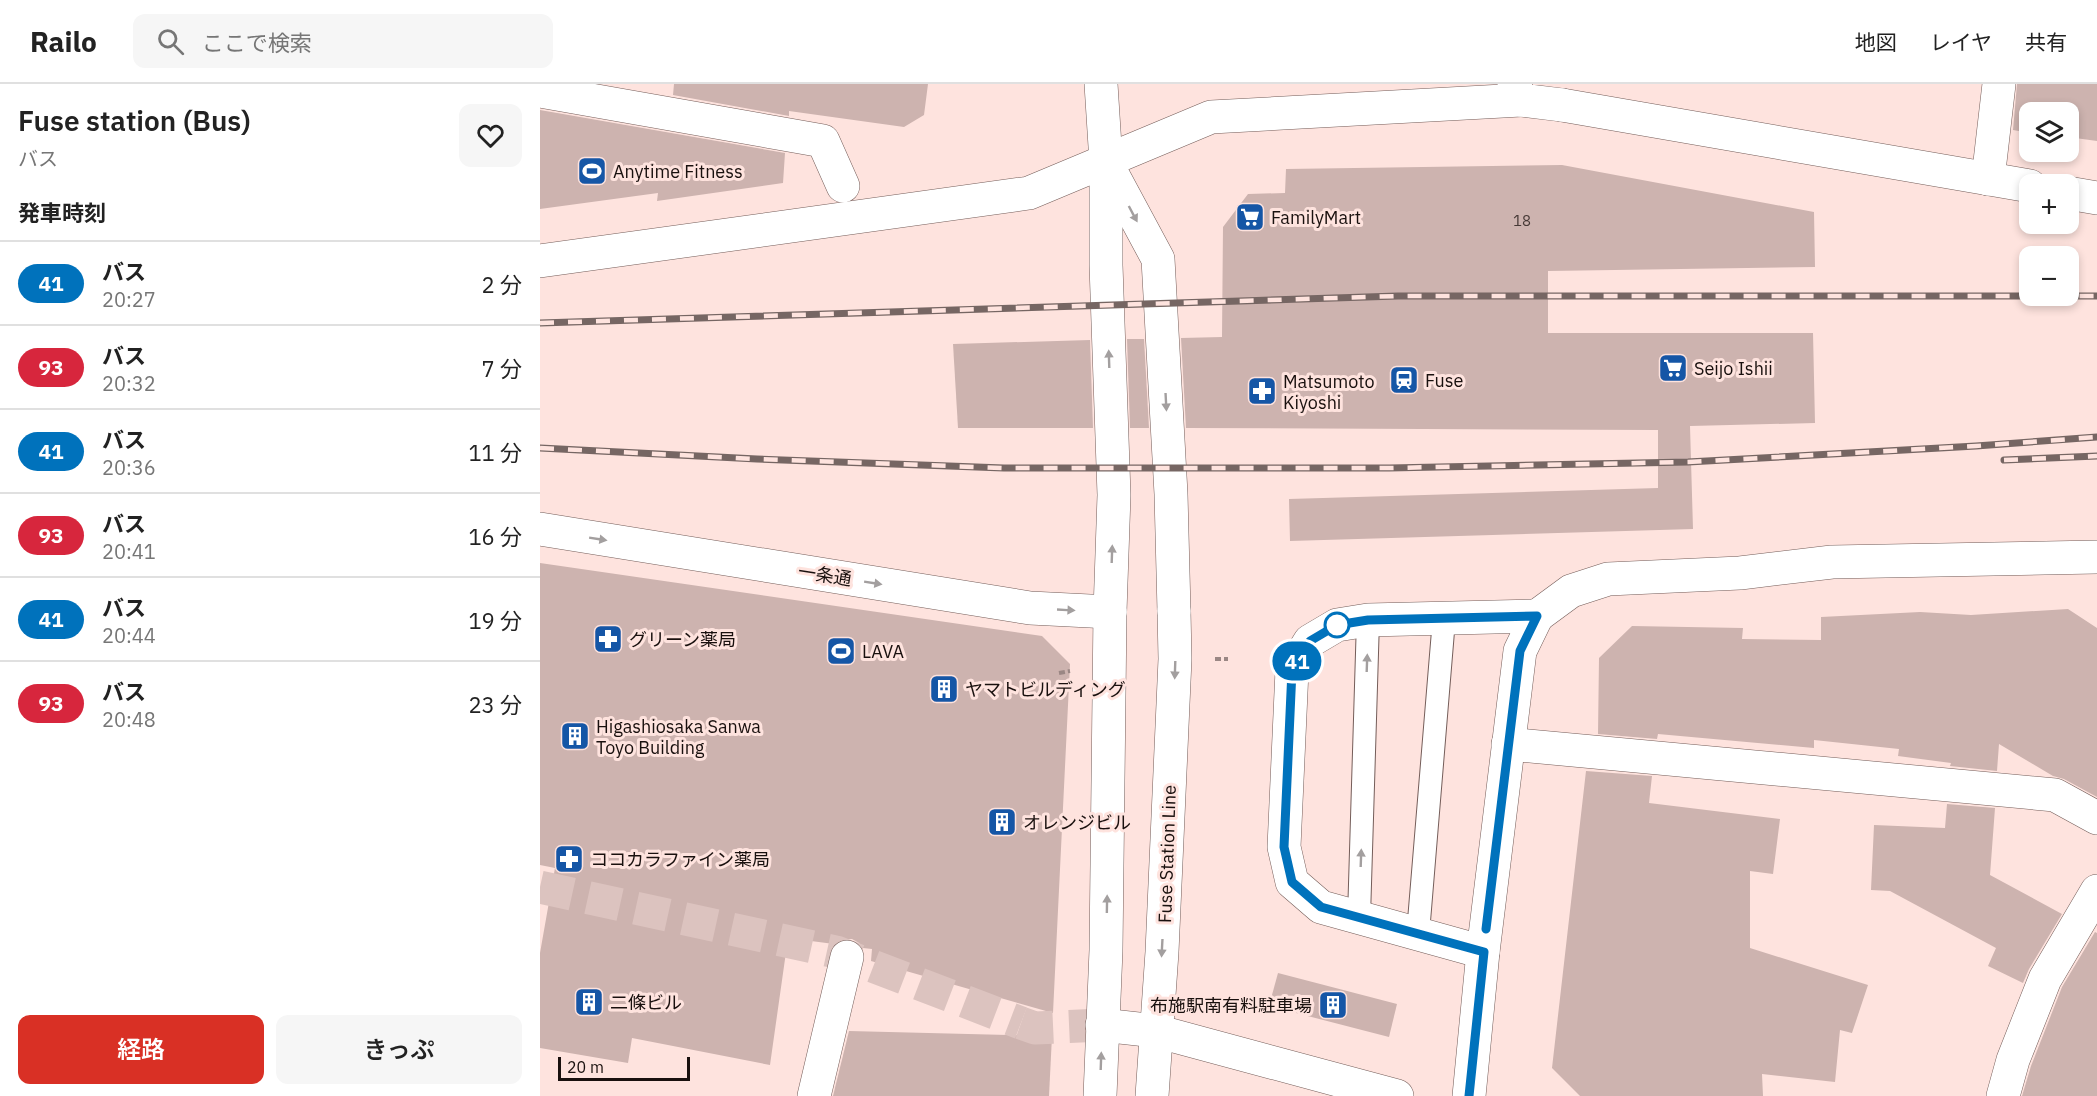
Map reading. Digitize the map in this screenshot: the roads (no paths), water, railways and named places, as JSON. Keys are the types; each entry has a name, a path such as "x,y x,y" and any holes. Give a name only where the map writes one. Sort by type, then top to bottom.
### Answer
{"street":[{"path":"1100,1096 1106,950 1110,612 1114,495 1106,265 1106,162 1101,84"},
{"path":"1988,179 1999,84"},
{"path":"540,91 823,141 843,186"},
{"path":"540,261 1029,193 1211,117 1517,92 1557,94 2019,184"},
{"name":"Fuse Station Line","path":"1106,162 1158,259 1171,494 1175,659 1164,906 1152,1096"},
{"path":"2079,195 2097,198"},
{"name":"一条通","path":"540,530 1030,608 1110,612"},
{"path":"1469,1096 1520,651 1537,616 1571,591 1608,579 1740,573 1832,562 2097,557"},
{"path":"1484,952 1321,907 1292,882 1284,847 1292,670 1310,641 1337,625 1368,620 1537,616"},
{"path":"1508,744 2055,795 2097,818"},
{"path":"2003,1096 2013,1060 2045,980 2097,891"},
{"path":"814,1096 847,957"},
{"path":"1102,1025 1156,1030 1397,1096"}],"lane":[{"path":"1418,933 1444,619"},
{"path":"1359,917 1368,620"}],"tunnel":[{"path":"540,887 836,952 1021,1023"},
{"path":"1021,1023 1035,1028 1102,1025"}],"railway":[{"path":"540,323 1398,296 2097,296"},
{"path":"540,448 1004,468 1389,468 1688,462 2097,437"},
{"path":"2004,460 2097,456"}],"place":[{"name":"Anytime Fitness","path":"592,171"},
{"name":"FamilyMart","path":"1250,217"},
{"name":"Seijo Ishii","path":"1673,368"},
{"name":"Fuse","path":"1404,380"},
{"name":"Matsumoto Kiyoshi","path":"1262,391"},
{"name":"グリーン薬局","path":"608,639"},
{"name":"LAVA","path":"841,651"},
{"name":"ヤマトビルディング","path":"944,689"},
{"name":"Higashiosaka Sanwa Toyo Building","path":"575,736"},
{"name":"オレンジビル","path":"1002,822"},
{"name":"ココカラファイン薬局","path":"569,859"},
{"name":"二條ビル","path":"589,1002"},
{"name":"布施駅南有料駐車場","path":"1333,1005"}]}
